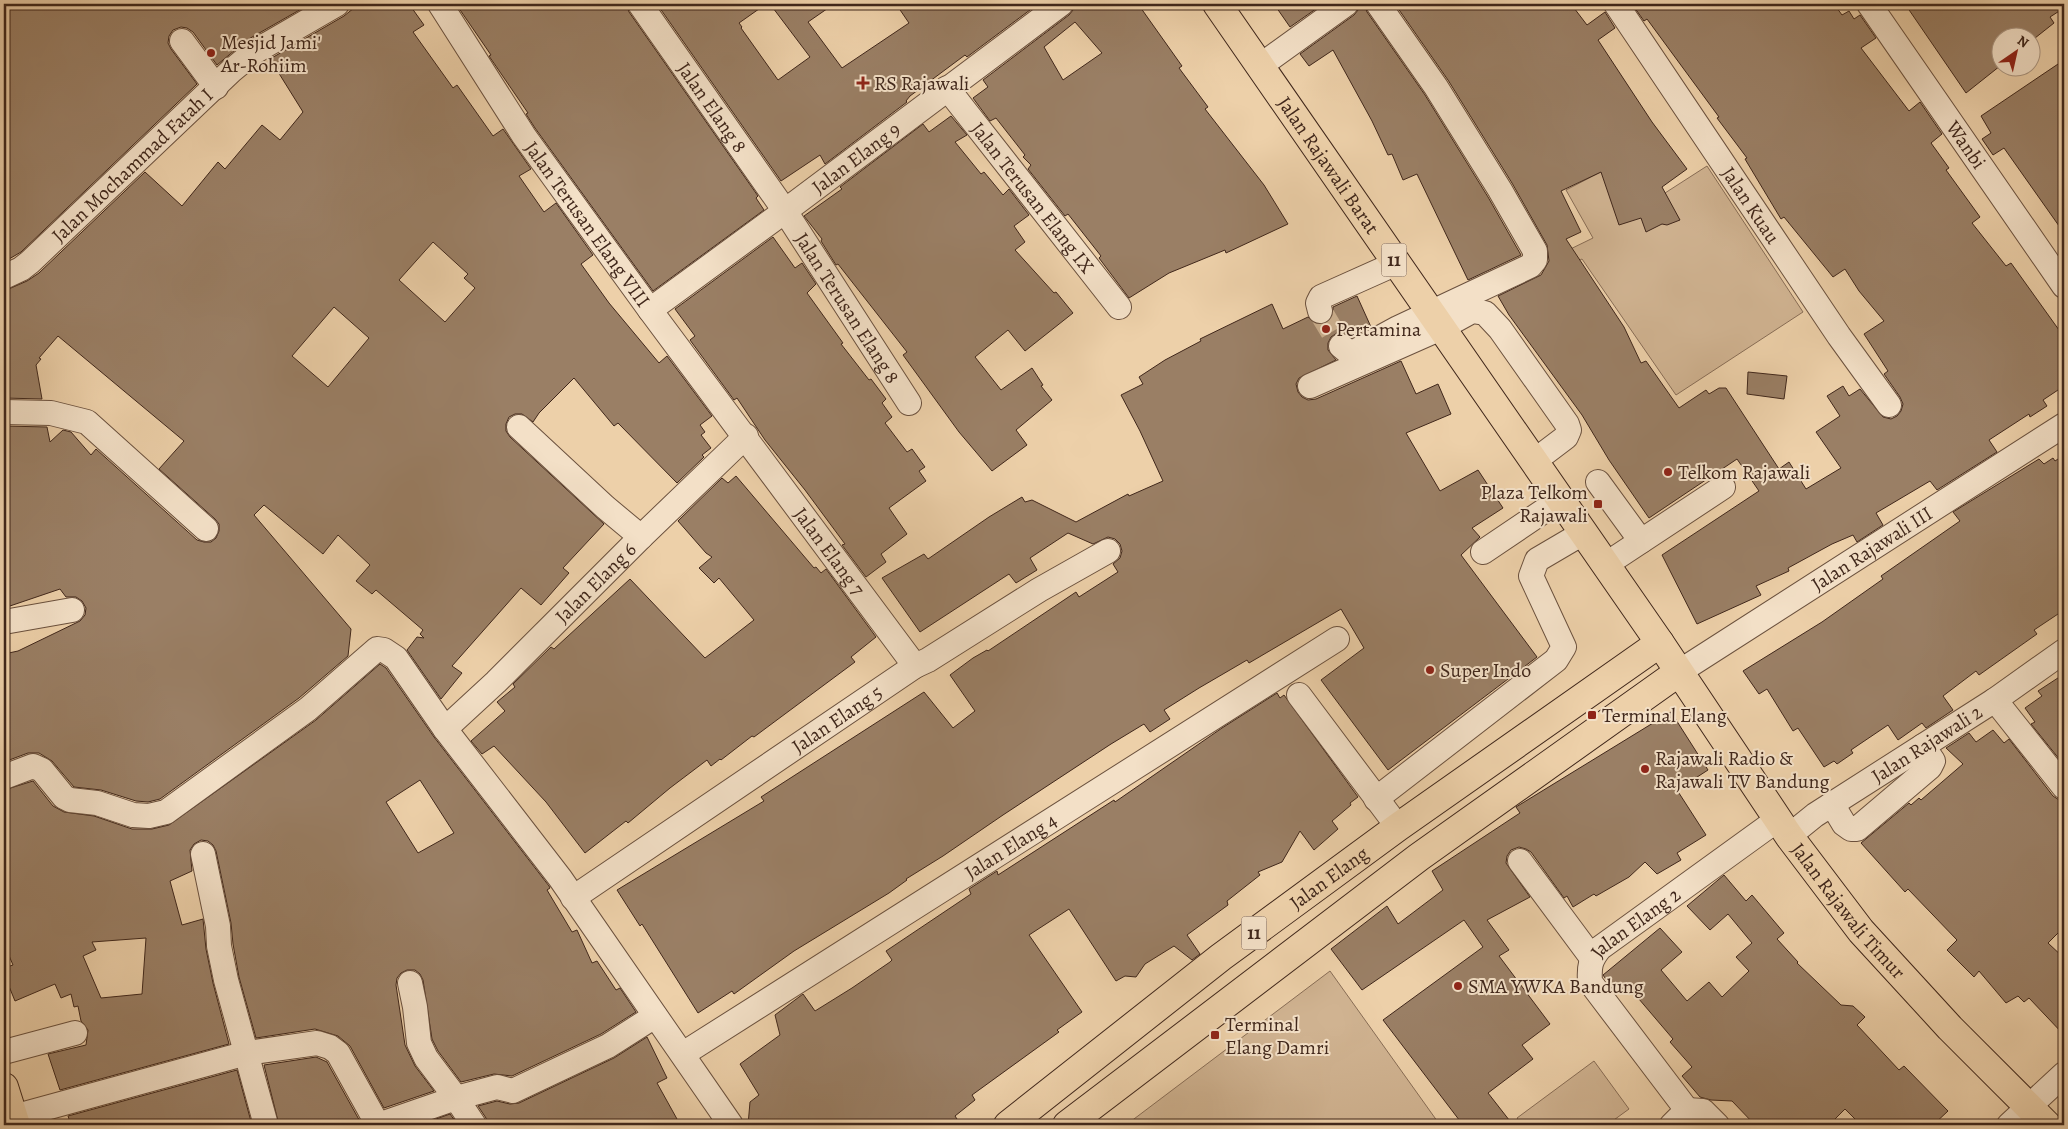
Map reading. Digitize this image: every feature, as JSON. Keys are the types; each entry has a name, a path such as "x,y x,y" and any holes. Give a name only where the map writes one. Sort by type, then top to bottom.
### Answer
{"main road":[{"name":"Jalan Rajawali Barat","path":"1217,4 1679,672"},
{"name":"Jalan Elang","path":"1008,1125 1221,957 1398,827 1660,643"},
{"name":"Jalan Rajawali Timur","path":"1679,672 1783,828 1861,931 1950,1028 2038,1116"},
{"name":"Jalan Elang","path":"1067,1125 1419,857 1679,672"},
{"path":"4,1087 14,1121"}],"street":[{"name":"Jalan Mochammad Fatah I","path":"4,277 21,269 30,262 254,52 337,4"},
{"name":"Jalan Terusan Elang VIII","path":"440,4 524,136 650,310 746,436"},
{"name":"Jalan Elang 8","path":"640,4 785,211"},
{"name":"Jalan Elang 9","path":"650,310 1061,4"},
{"path":"1260,66 1346,4"},
{"path":"1310,386 1436,320 1530,266 1535,260 1535,251 1500,190 1436,87 1378,4"},
{"name":"Jalan Kuau","path":"1616,4 1839,336 1888,405"},
{"name":"Wanbi","path":"1869,4 2064,286"},
{"path":"182,41 216,87"},
{"name":"Jalan Terusan Elang IX","path":"947,88 1119,307"},
{"name":"Jalan Terusan Elang 8","path":"785,211 909,402"},
{"path":"1320,311 1318,303 1321,297 1397,264"},
{"path":"1341,346 1347,351 1354,352 1436,320 1472,311 1485,313 1500,329 1567,424 1569,430 1566,437 1534,462"},
{"path":"4,412 52,413 87,422 206,529"},
{"name":"Jalan Rajawali III","path":"1679,672 2064,425"},
{"path":"519,428 611,513 641,537"},
{"name":"Jalan Elang 6","path":"445,728 496,682 641,537 746,436"},
{"name":"Jalan Elang 7","path":"746,436 915,666"},
{"path":"1598,482 1641,541"},
{"path":"1605,565 1723,487"},
{"path":"1483,552 1560,500"},
{"path":"1376,799 1556,660 1564,647 1531,576 1532,569 1537,560 1583,533"},
{"name":"Jalan Elang 5","path":"573,898 915,666 928,660 1039,590 1108,551"},
{"path":"4,622 72,610"},
{"name":"Jalan Elang 4","path":"682,1054 1337,639"},
{"path":"4,777 33,766 42,770 64,797 70,800 97,803 133,815 149,816 166,812 308,709 377,649 384,650 396,658 445,728 560,878 731,1125"},
{"name":"Jalan Rajawali 2","path":"1783,828 1832,804 1995,700 2064,651"},
{"path":"1299,695 1398,827"},
{"path":"1995,700 2064,787"},
{"path":"1832,804 1844,824 1851,829 1857,829 1930,767 1933,761 1923,746"},
{"name":"Jalan Elang 2","path":"1680,1118 1590,982 1589,967 1592,958 1600,948 1783,828"},
{"path":"203,854 218,926 219,946 226,980 266,1125"},
{"path":"1520,861 1592,958"},
{"path":"410,983 415,1006 418,1043 426,1058 474,1125"},
{"path":"14,1121 247,1053 317,1043 330,1046 338,1054 378,1125 456,1098 496,1087 513,1091 608,1046 655,1016"},
{"path":"4,1052 74,1034"},
{"path":"2009,1125 2038,1116 2064,1074"},
{"path":"1680,1118 1703,1111 1717,1125"}],"shaded area":[{"path":"1624,160 1651,202 1707,166 1803,312 1676,395 1582,259 1557,270 1550,259 1593,238 1566,190"},
{"path":"1330,971 1440,1125 1126,1125"},
{"path":"1594,1061 1629,1109 1607,1125 1522,1125 1517,1118"}],"building":[{"path":"4,4 310,4 247,40 217,65 193,32 181,27 173,30 169,36 168,43 197,84 21,252 4,262"},
{"path":"359,4 409,4 424,25 413,32 453,88 457,85 493,136 503,129 531,169 519,176 544,212 556,203 593,255 581,264 609,303 659,363 667,356 712,416 700,425 705,432 701,435 711,448 702,455 704,457 677,483 618,423 614,426 574,378 539,413 533,422 522,414 515,414 509,417 506,431 510,437 604,524 563,568 569,573 541,605 521,588 452,666 462,673 441,699 407,650 417,637 424,638 420,634 423,630 376,590 372,594 356,581 370,565 338,535 323,554 264,505 254,515 351,629 348,656 299,698 160,799 148,802 136,801 101,790 74,787 52,761 39,753 28,753 4,762 4,654 18,651 80,621 85,615 86,608 82,601 76,597 66,597 60,589 4,608 4,426 47,427 50,442 63,430 71,432 91,455 96,449 197,540 211,542 216,538 219,524 159,469 184,441 58,336 39,358 41,359 36,365 42,399 4,398 4,291 27,281 39,273 145,172 182,206 218,162 225,169 262,125 280,140 303,112 270,59 344,16","holes":["433,242 468,274 464,278 475,288 445,322 399,280","334,307 369,338 328,387 292,356"]},
{"path":"456,4 626,4 629,12 758,196 756,198 764,210 653,291 535,128 526,114 528,113"},
{"path":"657,4 766,4 739,23 778,80 810,57 770,4 834,4 808,22 842,68 909,23 896,4 1038,4 967,57 965,55 910,96 907,102 825,164 820,155 781,181"},
{"path":"1075,4 1138,4 1182,66 1179,68 1208,107 1205,109 1264,185 1288,224 1226,253 1225,250 1169,273 1129,298 1099,258 1101,256 1068,214 1065,216 1028,169 1031,165 1023,157 1025,155 996,118 990,121 973,98 988,87 983,80 1073,10","holes":["1075,22 1102,53 1063,80 1044,47"]},
{"path":"1274,4 1323,4 1290,27"},
{"path":"1360,4 1364,4 1367,12 1425,95 1488,197 1521,255 1468,280 1417,174 1403,180 1392,154 1388,155 1372,121 1333,50 1309,66 1300,54 1354,15"},
{"path":"1395,4 1571,4 1587,25 1605,12 1615,28 1598,40 1652,122 1687,169 1662,187 1680,220 1667,225 1662,224 1646,232 1641,218 1619,225 1601,172 1561,191 1581,232 1566,239 1624,327 1641,363 1646,361 1679,408 1706,390 1709,394 1719,388 1726,388 1779,469 1789,462 1806,489 1841,468 1816,432 1840,416 1827,396 1843,386 1849,396 1860,389 1883,417 1891,419 1901,411 1903,404 1900,397 1884,374 1888,371 1864,334 1884,321 1859,291 1845,269 1833,277 1784,217 1781,219 1745,159 1747,158 1717,118 1719,117 1647,19 1644,21 1632,4 1834,4 1842,15 1849,11 1854,19 1860,15 1876,38 1861,48 1909,111 1920,102 1942,134 1931,143 1949,168 1946,170 1980,217 1972,223 2006,266 2011,263 2064,337 2064,386 2043,400 2047,406 2030,417 2029,414 1989,440 1997,452 1937,490 1930,481 1876,513 1883,525 1857,542 1853,535 1832,544 1788,568 1789,571 1756,586 1761,595 1697,624 1662,555 1759,491 1737,459 1649,518 1609,460 1582,415 1509,315 1498,296 1541,275 1549,261 1547,245 1512,183 1448,80"},
{"path":"1905,4 2064,4 2064,8 2050,17 2054,23 2040,34 2040,28 1990,28 1990,74 1966,93"},
{"path":"2064,60 2064,233 2004,148 1993,155 1982,139 1991,133 1981,116"},
{"path":"951,116 967,135 955,142 981,174 984,172 1003,195 1009,189 1029,215 1014,226 1025,242 1015,250 1054,293 1056,292 1073,313 1025,351 1008,330 975,357 1001,390 1032,368 1043,385 1041,386 1052,400 1016,430 1027,445 992,471 959,432 903,355 907,352 838,264 836,265 821,241 822,239 804,216 842,189 840,187 923,124 929,132"},
{"path":"773,237 795,268 802,263 816,284 807,293 843,343 841,344 886,399 882,403 892,417 885,423 907,452 912,449 925,467 919,471 926,481 889,508 907,534 881,554 886,562 866,577 842,545 845,544 765,440 737,398 734,400 690,340 695,336 675,309"},
{"path":"1357,296 1371,327 1352,337 1343,332 1331,337 1328,343 1328,350 1336,360 1299,378 1296,384 1298,392 1308,400 1316,399 1401,361 1416,394 1438,384 1451,414 1406,433 1440,491 1478,470 1503,508 1472,528 1480,537 1461,555 1537,657 1388,770 1321,680 1364,648 1341,609 1249,663 1247,660 1199,688 1164,710 1170,719 1150,732 1144,724 1111,744 906,879 889,893 794,951 734,994 732,991 698,1013 642,924 640,926 617,890 764,801 761,797 924,692 953,728 975,711 950,675 973,658 988,651 1076,592 1079,597 1118,572 1113,564 1120,558 1122,551 1120,544 1115,539 1108,537 1093,544 1068,533 1030,558 1037,570 1016,583 1009,574 920,632 882,578 924,554 928,559 1022,497 1025,502 1032,500 1076,522 1128,494 1129,496 1163,481 1121,395 1143,384 1139,377 1165,360 1201,341 1200,339 1272,304 1283,329 1308,317 1316,324 1324,324 1333,315 1333,307"},
{"path":"1748,372 1787,376 1784,399 1747,394"},
{"path":"2064,455 2064,610 2034,630 2037,634 1979,675 1976,671 1943,696 1953,710 1926,728 1922,723 1898,740 1888,725 1851,750 1853,753 1837,764 1834,761 1824,767 1798,728 1793,731 1767,689 1759,694 1743,671 1822,622 1883,579 1881,576 1960,521 1953,512 2039,459 2044,464 2053,458 2055,461"},
{"path":"736,476 814,568 816,567 821,573 826,569 876,637 851,657 855,662 754,737 752,736 711,766 707,760 628,823 626,821 585,853 546,802 494,746 482,754 471,741 505,711 497,702 515,687 513,684 551,647 554,649 630,579 705,658 754,620 719,578 714,583 699,568 712,557 706,553 678,521 722,478 728,483"},
{"path":"380,664 386,668 434,737 549,886 550,888 547,890 572,932 577,930 592,963 597,961 616,990 620,988 636,1012 601,1034 512,1076 494,1074 461,1082 438,1051 432,1039 423,980 415,970 407,970 397,978 396,985 405,1045 415,1066 434,1091 384,1108 350,1046 338,1036 315,1029 256,1038 239,977 231,923 216,851 208,841 201,840 194,844 190,850 192,871 170,881 182,925 203,919 206,949 213,983 229,1044 60,1090 48,1054 86,1045 88,1030 81,1021 78,1006 74,1007 71,994 61,998 55,984 15,1001 4,974 4,968 13,965 4,944 4,790 33,781 53,806 64,812 94,816 132,829 152,829 169,825 316,720","holes":["420,780 454,833 418,853 386,802","146,938 142,994 101,998 83,956 96,950 92,942"]},
{"path":"2064,674 2064,765 2031,724 2035,722 2025,708 2042,696 2038,691"},
{"path":"1277,693 1280,698 1284,695 1358,797 1332,821 1338,829 1314,850 1300,831 1282,862 1258,872 1260,875 1227,901 1228,905 1187,935 1200,954 1192,960 1174,946 1145,964 1136,977 1125,976 1116,981 1069,909 1029,935 1082,1012 1057,1030 1059,1032 972,1095 975,1100 955,1116 961,1125 748,1125 750,1102 759,1095 740,1064 780,1035 775,1015 803,994 815,1011 852,988 892,960 886,951 971,894 969,889 997,871 998,875 1114,800 1115,802 1222,728"},
{"path":"1671,712 1708,770 1677,790 1706,835 1677,853 1681,860 1657,874 1645,862 1629,877 1596,896 1594,894 1573,907 1567,896 1564,898 1531,852 1519,847 1511,850 1507,856 1506,863 1530,897 1487,920 1509,950 1499,956 1550,1024 1522,1045 1533,1059 1488,1093 1513,1125 1463,1125 1383,1020 1483,947 1464,920 1362,990 1331,949 1387,906 1398,924 1443,890 1432,871 1520,813 1516,807"},
{"path":"1993,730 2004,743 2009,739 2053,796 2059,800 2064,800 2064,927 2048,943 2064,958 2064,1035 2029,998 2024,1002 2018,996 2006,1003 1979,971 1974,977 1947,950 1957,940 1908,889 1905,892 1861,843 1909,803 1911,805 1919,798 1921,800 1963,764 1946,748 1969,733 1976,742"},
{"path":"1724,875 1746,901 1752,895 1784,933 1777,939 1797,963 1841,1005 1853,1006 1865,1017 1857,1025 1899,1070 1904,1066 1948,1111 1933,1125 1861,1125 1845,1109 1829,1125 1755,1125 1732,1101 1711,1100 1700,1097 1682,1076 1692,1067 1670,1042 1673,1039 1627,985 1616,994 1603,975 1660,928 1682,952 1661,970 1687,1001 1709,982 1722,997 1749,971 1736,957 1752,943 1728,914 1710,930 1687,906"},
{"path":"647,1037 667,1078 657,1083 677,1119 666,1125 488,1125 478,1106 497,1101 510,1104 519,1103 614,1058"},
{"path":"316,1057 327,1062 362,1125 279,1125 264,1065"},
{"path":"237,1070 252,1125 71,1125 68,1116"},
{"path":"450,1114 458,1125 419,1125"}],"tunnel":[{"path":"1320,311 1341,346"}],"place":[{"name":"Mesjid Jami' Ar-Rohiim","path":"211,53"},
{"name":"RS Rajawali","path":"863,83"},
{"name":"Pertamina","path":"1326,329"},
{"name":"Telkom Rajawali","path":"1668,472"},
{"name":"Plaza Telkom Rajawali","path":"1598,504"},
{"name":"Super Indo","path":"1430,670"},
{"name":"Terminal Elang","path":"1592,715"},
{"name":"Rajawali Radio & Rajawali TV Bandung","path":"1645,769"},
{"name":"SMA YWKA Bandung","path":"1458,986"},
{"name":"Terminal Elang Damri","path":"1215,1035"}]}
